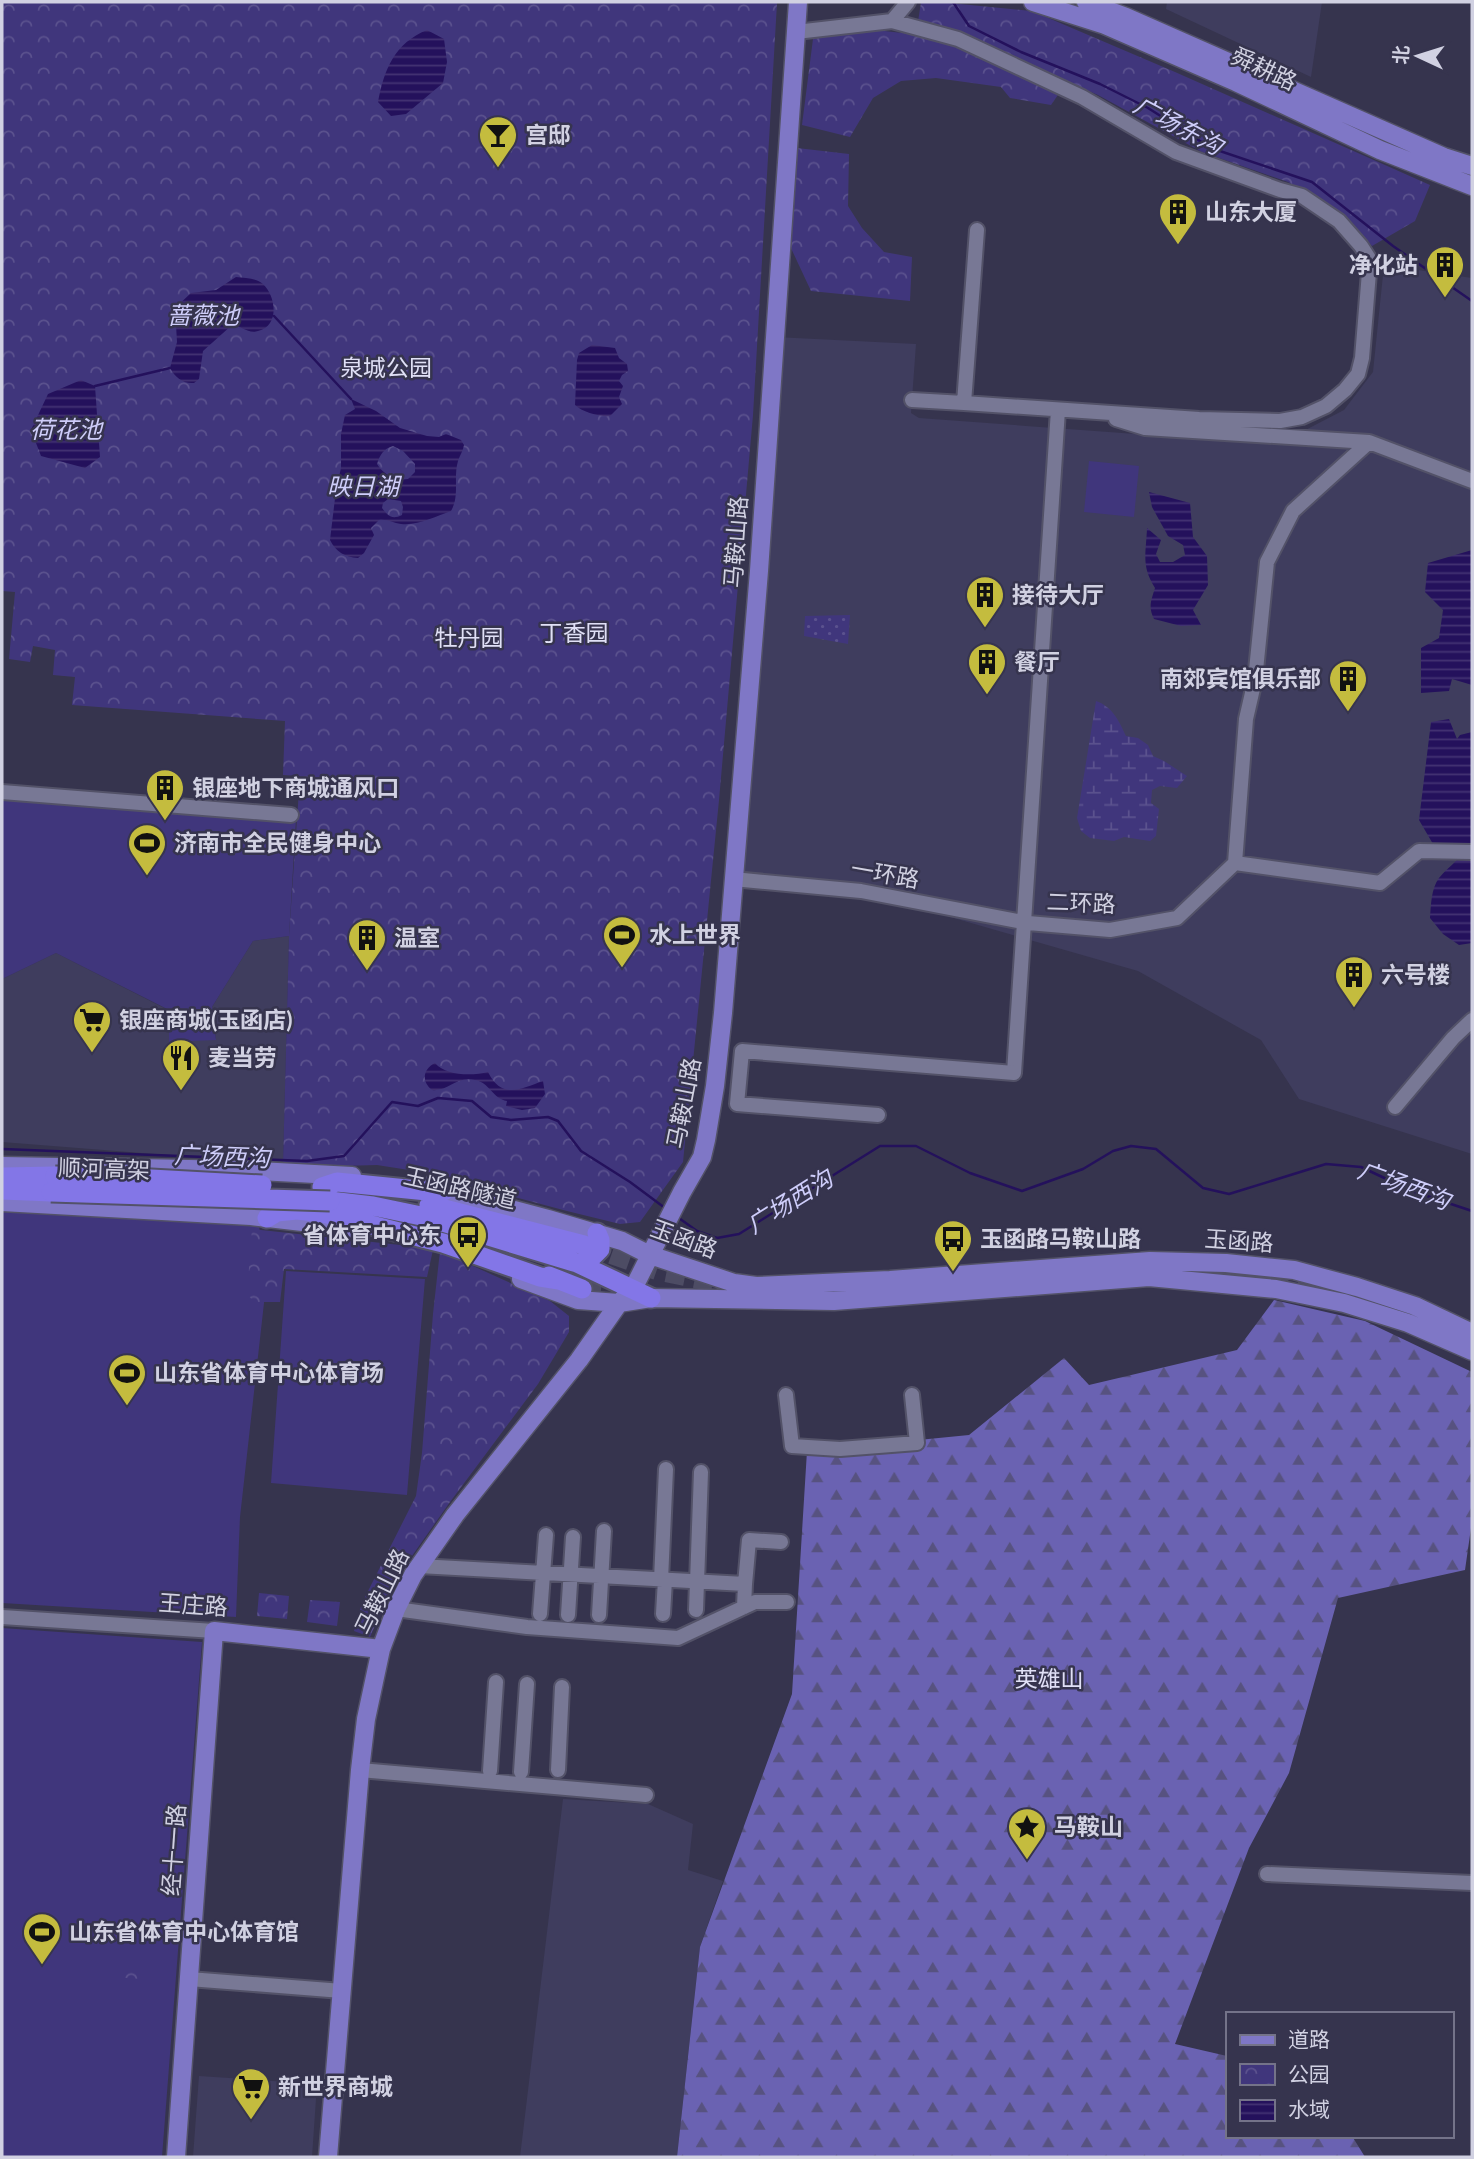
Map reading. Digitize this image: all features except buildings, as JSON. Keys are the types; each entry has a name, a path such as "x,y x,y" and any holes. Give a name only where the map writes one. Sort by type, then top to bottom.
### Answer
{"highway":[{"name":"顺河高架","path":"2,1177 133,1178 326,1194"},
{"path":"556,1237 466,1203 447,1192 337,1182 326,1194 426,1217 586,1247 626,1296 651,1298"},
{"name":"顺河高架","path":"2,1190 326,1194"},
{"name":"玉函路隧道","path":"326,1194 406,1199 586,1247"},
{"name":"玉函路隧道","path":"326,1194 582,1289"},
{"path":"267,1218 277,1212 298,1210 323,1213 443,1243 540,1277 559,1280"}],"main road":[{"name":"马鞍山路","path":"328,2157 360,1770 366,1715 381,1649 396,1609 419,1566 455,1515 579,1360 626,1296 702,1157 715,1086 759,571 798,2"},
{"name":"舜耕路","path":"1033,2 1105,25 1236,82 1380,150 1472,186"},
{"name":"舜耕路","path":"1086,2 1126,17 1444,157 1472,166"},
{"name":"玉函路","path":"2,1166 193,1169 380,1177 429,1184 586,1247 622,1241 650,1255 734,1283 756,1286 890,1280 1150,1261 1226,1263 1294,1270 1415,1306 1472,1333"},
{"path":"193,1169 193,1213"},
{"path":"2,1202 267,1218 331,1225 402,1237 578,1300 626,1296"},
{"name":"玉函路","path":"651,1298 834,1301 1149,1277 1276,1289 1344,1303 1408,1323 1472,1351"},
{"name":"王庄路","path":"214,1631 381,1649"},
{"name":"经十一路","path":"176,2157 214,1631"}],"street":[{"path":"892,21 908,2"},
{"path":"796,32 892,21 958,39 1082,97 1176,152 1302,196 1339,221 1370,260 1362,358 1358,374 1326,407 1302,417 1280,421 1199,419 912,400"},
{"path":"964,403 977,230"},
{"path":"878,1115 737,1104 742,1051 1014,1073 1058,410"},
{"path":"1091,412 1145,428 1369,442 1472,481"},
{"path":"1369,442 1293,511 1267,562 1255,680 1246,719 1235,863 1380,883 1419,851 1472,852"},
{"path":"2,792 292,815"},
{"name":"二环路","path":"1026,923 1110,930 1178,918 1235,863"},
{"name":"一环路","path":"733,879 861,891 1026,923"},
{"path":"1395,1107 1453,1038 1472,1020"},
{"path":"786,1395 792,1446 839,1449 917,1443 912,1395"},
{"path":"663,1614 666,1469"},
{"path":"696,1610 701,1472"},
{"path":"599,1615 604,1531"},
{"path":"540,1614 545,1535"},
{"path":"568,1615 573,1537"},
{"path":"744,1607 749,1540 781,1542"},
{"path":"419,1566 745,1584"},
{"path":"396,1609 527,1627 678,1637 755,1602 788,1602"},
{"name":"王庄路","path":"2,1617 214,1631"},
{"path":"490,1771 496,1682"},
{"path":"521,1772 527,1684"},
{"path":"558,1770 562,1687"},
{"path":"360,1770 646,1795"},
{"path":"1267,1874 1472,1883"},
{"path":"189,1975 342,1987"}],"shaded area":[{"path":"1167,2 1322,2 1311,77 1166,9"},
{"path":"1384,265 1472,278 1472,1154 1299,1099 1261,1040 1138,971 926,910 740,879 775,337 916,344 911,413 919,418 1259,443 1290,438 1344,410 1373,372"},
{"path":"289,936 283,1164 2,1142 2,979 56,953 170,1011 216,1039 212,1007 253,941"},
{"path":"563,1799 648,1804 693,1824 688,1870 723,1881 700,1947 677,2157 520,2157"},
{"name":"新世界商城","path":"199,2076 317,2084 312,2157 193,2157"}],"green space":[{"name":"泉城公园","path":"2,2 777,3 753,415 683,1162 640,1222 620,1224 422,1172 377,1165 304,1167 283,1164 289,936 300,776 283,775 285,721 72,705 75,677 53,675 55,650 33,646 30,662 9,659 15,592 2,591"},
{"path":"921,2 1032,11 1430,185 1415,221 1372,246 1344,217 1288,182 1202,152 1098,95 956,33 918,22"},
{"path":"866,29 939,37 1064,86 1051,105 1010,98 1001,87 936,78 901,81 873,98 850,137 802,125 813,39"},
{"path":"797,148 849,154 848,206 862,228 884,252 912,257 910,301 811,291 790,246"},
{"path":"1089,461 1139,466 1134,517 1084,512"},
{"path":"850,615 848,644 804,636 805,616"},
{"path":"1096,701 1111,711 1126,736 1138,738 1148,745 1153,756 1187,776 1177,788 1160,786 1152,790 1151,803 1159,809 1156,836 1150,841 1124,837 1114,841 1090,838 1081,831 1077,818"},
{"name":"济南市全民健身中心","path":"2,797 296,819 289,936 253,941 212,1007 216,1040 169,1042 169,1010 56,953 2,979"},
{"name":"山东省体育中心体育场","path":"2,1209 259,1222 264,1303 240,1517 236,1617 2,1603"},
{"path":"252,1229 433,1250 427,1277 284,1269 280,1302 254,1302 247,1294"},
{"path":"440,1251 550,1301 569,1316 569,1332 538,1384 395,1580 370,1637 354,1631 362,1603 416,1496"},
{"path":"286,1271 425,1279 407,1495 271,1483"},
{"name":"英雄山","path":"1274,1300 1365,1321 1472,1372 1472,1521 1465,1570 1338,1598 1289,1773 1249,1848 1175,2044 1226,2056 1226,2138 1353,2138 1365,2157 677,2157 700,1947 792,1694 807,1451 969,1435 1064,1358 1089,1385 1237,1350"},
{"path":"259,1593 289,1596 287,1619 257,1616"},
{"path":"310,1600 340,1602 337,1626 307,1622"},
{"path":"2,1628 202,1642 162,2157 2,2157"},
{"path":"103,1964 141,1968 140,1979 102,1976"}],"water":[{"path":"427,30 444,39 447,62 443,83 406,114 391,116 378,102 388,68 407,42"},
{"name":"蔷薇池","path":"236,277 257,281 267,289 274,310 270,323 254,332 232,325 203,351 199,379 194,383 183,381 170,368 177,342 175,308 191,293 216,290"},
{"path":"592,345 615,348 619,358 627,364 628,371 619,381 623,386 619,397 622,404 610,416 591,414 575,405 577,360 579,353"},
{"name":"荷花池","path":"81,380 95,386 100,457 85,468 41,456 31,430 48,394"},
{"name":"映日湖","path":"351,399 376,411 400,428 427,436 439,437 446,434 461,440 464,445 458,461 455,499 451,511 414,524 379,520 371,528 374,535 358,558 341,553 330,540 341,468 341,434 345,415 355,409","holes":["393,446 403,451 415,464 415,472 408,479 390,476 377,464 382,453","388,499 401,501 402,515 393,517 384,511 383,503"]},
{"path":"1149,492 1190,503 1193,537 1207,556 1208,585 1193,610 1201,625 1181,626 1154,619 1152,615 1151,604 1155,588 1146,566 1147,528 1161,540 1156,554 1160,562 1173,562 1185,555 1183,545 1168,536 1152,507"},
{"path":"1472,550 1472,685 1452,679 1449,691 1421,693 1421,648 1439,638 1443,610 1425,592 1428,563"},
{"path":"1449,719 1457,739 1460,735 1472,732 1472,943 1459,945 1443,934 1430,918 1436,882 1464,851 1433,844 1419,820 1431,722"},
{"path":"435,1063 460,1074 488,1072 493,1081 505,1089 519,1089 543,1081 545,1094 535,1108 522,1110 506,1106 507,1101 502,1100 480,1081 462,1080 443,1089 432,1090 426,1083 425,1075 428,1068"}],"waterway":[{"name":"广场东沟","path":"953,2 969,26 1148,108 1211,148 1312,182 1393,246 1472,301"},
{"path":"274,316 351,399"},
{"path":"95,386 170,368"},
{"name":"广场西沟","path":"2,1149 307,1161 344,1156 392,1102 418,1106 438,1098 472,1101 491,1117 511,1120 548,1117 558,1121 581,1151 665,1208"},
{"name":"广场西沟","path":"676,1216 697,1231 717,1238 739,1234 880,1146 916,1146 970,1173 1022,1191 1083,1169 1113,1151 1131,1146 1156,1149 1203,1188 1229,1194 1326,1164 1361,1167 1412,1191 1472,1211"}],"tunnel":[{"path":"584,1245 658,1271 713,1282"},
{"path":"1183,1269 1292,1279 1330,1288"},
{"path":"582,1289 640,1294"}],"place":[{"name":"宫邸","path":"498,169"},
{"name":"山东大厦","path":"1178,246"},
{"name":"净化站","path":"1445,299"},
{"name":"接待大厅","path":"985,629"},
{"name":"餐厅","path":"987,696"},
{"name":"南郊宾馆俱乐部","path":"1348,713"},
{"name":"银座地下商城通风口","path":"165,822"},
{"name":"济南市全民健身中心","path":"147,877"},
{"name":"水上世界","path":"622,969"},
{"name":"温室","path":"367,972"},
{"name":"六号楼","path":"1354,1009"},
{"name":"银座商城(玉函店)","path":"92,1054"},
{"name":"麦当劳","path":"181,1092"},
{"name":"省体育中心东","path":"468,1269"},
{"name":"玉函路马鞍山路","path":"953,1273"},
{"name":"山东省体育中心体育场","path":"127,1407"},
{"name":"马鞍山","path":"1027,1861"},
{"name":"山东省体育中心体育馆","path":"42,1966"},
{"name":"新世界商城","path":"251,2121"}],"park label":[{"name":"丁香园","path":"574,633"},
{"name":"牡丹园","path":"469,638"}]}
